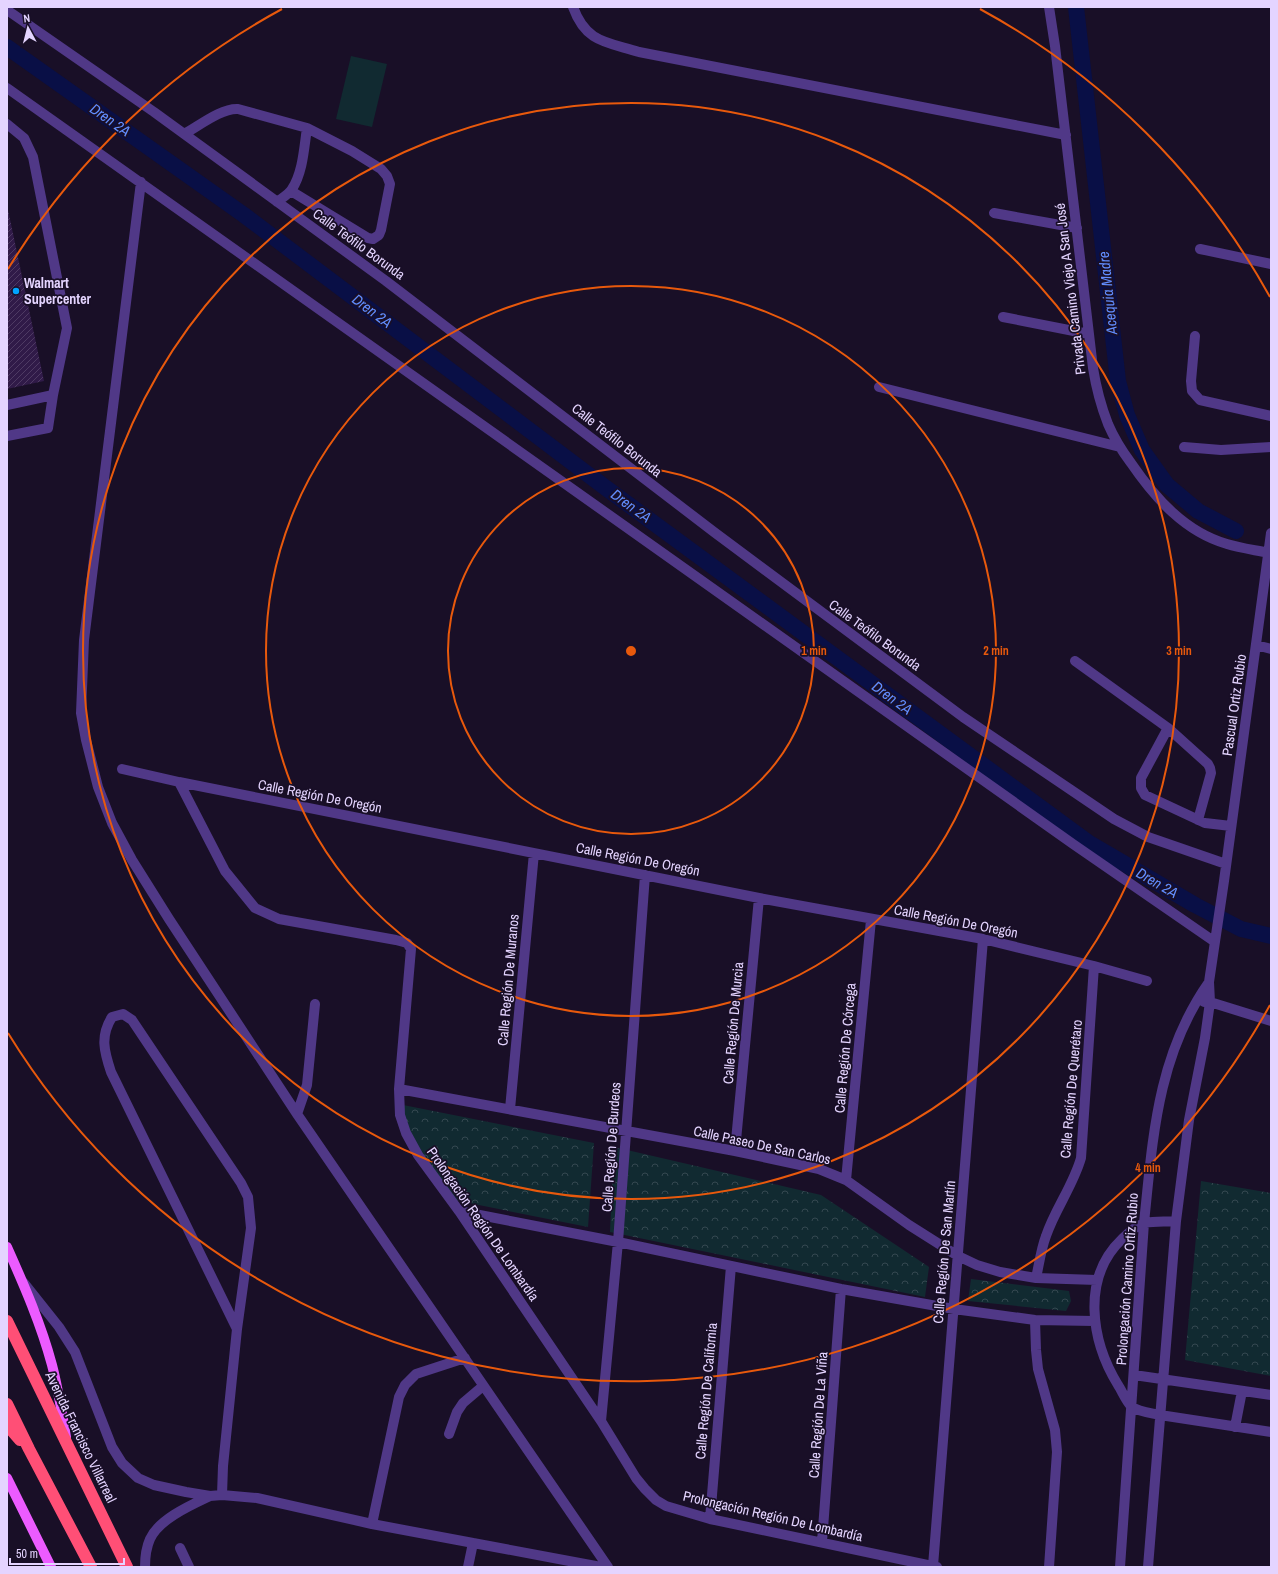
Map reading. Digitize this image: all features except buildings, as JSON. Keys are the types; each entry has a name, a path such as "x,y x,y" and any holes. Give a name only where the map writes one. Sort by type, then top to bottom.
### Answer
{"highway":[{"name":"Avenida Francisco Villarreal","path":"7,1320 127,1567"},
{"path":"7,1404 29,1450 91,1567"},
{"path":"7,1425 29,1450"}],"main road":[{"path":"7,1247 41,1332 52,1365 68,1443"},
{"path":"7,1478 51,1567"}],"street":[{"path":"573,7 586,31 597,39 639,52 1066,136"},
{"name":"Privada Camino Viejo A San José","path":"1049,7 1066,136 1093,368 1108,425 1120,447 1145,484 1177,516 1194,528 1226,544 1268,553"},
{"name":"Calle Teófilo Borunda","path":"7,10 184,134 386,281 714,532 963,718 1114,819 1148,837 1226,864"},
{"path":"7,88 1073,844 1215,942"},
{"path":"184,134 222,112 231,109 238,109 307,128 352,151 381,169 387,176 390,184 379,235 376,238 368,238 291,191"},
{"path":"7,124 24,138 33,157 67,328 53,395 48,428 7,436"},
{"path":"277,202 291,191 300,169 307,128"},
{"path":"141,182 84,640 82,714 86,740 98,787 112,823 132,860 169,919 297,1114 608,1567"},
{"path":"994,213 1077,228"},
{"path":"1200,249 1271,264"},
{"path":"1003,317 1089,334"},
{"path":"1194,336 1191,381 1192,391 1200,400 1271,416"},
{"path":"879,387 1120,447"},
{"path":"7,405 53,395"},
{"path":"1184,447 1221,450 1271,447"},
{"name":"Pascual Ortiz Rubio","path":"1209,982 1271,533"},
{"path":"1256,645 1271,649"},
{"path":"1075,661 1168,728 1208,764 1211,774 1198,820"},
{"path":"1168,728 1141,778 1141,788 1145,795 1205,823 1231,826"},
{"name":"Calle Región De Oregón","path":"122,769 179,782 759,898 983,940 1094,966 1147,981"},
{"name":"Prolongación Región De Lombardía","path":"179,782 225,871 255,908 279,919 396,940 407,943 411,949 399,1089 400,1115 406,1133 418,1155 459,1211 601,1421 636,1478 656,1500 666,1506 710,1519 935,1567"},
{"name":"Calle Región De Muranos","path":"510,1109 534,853"},
{"name":"Calle Región De Burdeos","path":"601,1421 618,1242 646,875"},
{"name":"Calle Región De Murcia","path":"735,1151 759,898"},
{"name":"Calle Región De Córcega","path":"846,1180 872,920"},
{"name":"Calle Región De San Martín","path":"935,1567 983,940"},
{"name":"Calle Región De Querétaro","path":"1036,1278 1045,1237 1076,1173 1081,1158 1094,966"},
{"path":"1148,1567 1176,1221 1189,1120 1205,1038 1210,1002 1209,982"},
{"name":"Prolongación Camino Ortiz Rubio","path":"1120,1567 1144,1223 1161,1089 1178,1035 1196,1001 1209,982"},
{"path":"1196,1001 1210,1002 1271,1021"},
{"path":"297,1114 307,1085 315,1004"},
{"path":"222,1495 223,1466 237,1329 251,1228 248,1197 241,1183 132,1020 123,1014 112,1017 106,1026 104,1040 106,1057 111,1072 237,1329"},
{"name":"Calle Paseo De San Carlos","path":"399,1089 735,1151 819,1169 846,1180 909,1225 958,1256 977,1265 1000,1272 1036,1278 1097,1280"},
{"path":"459,1211 618,1242 841,1289 954,1309 1035,1320 1094,1321"},
{"path":"1176,1221 1144,1223 1129,1232 1116,1245 1107,1258 1097,1280 1094,1321 1104,1359 1131,1406 1146,1412 1160,1415 1271,1432"},
{"name":"Calle Región De California","path":"710,1519 731,1266"},
{"path":"21,1280 59,1327 75,1352 112,1447 122,1463 138,1478 154,1485 186,1492 210,1496 222,1495 257,1498 372,1524 601,1567"},
{"name":"Calle Región De La Viña","path":"822,1542 841,1289"},
{"path":"1035,1320 1038,1370 1055,1430 1056,1445 1056,1479 1050,1567"},
{"path":"372,1524 399,1398 405,1385 416,1374 465,1358"},
{"path":"1134,1375 1271,1395"},
{"path":"449,1434 457,1412 463,1403 483,1386"},
{"path":"1235,1427 1242,1391"},
{"path":"145,1567 146,1551 150,1538 160,1526 172,1516 210,1496"},
{"path":"468,1567 473,1543"},
{"path":"180,1548 189,1567"}],"green space":[{"path":"351,56 387,64 372,127 336,119"},
{"path":"398,1104 594,1143 588,1227 449,1199 399,1126"},
{"path":"614,1147 821,1195 929,1267 925,1297 610,1232"},
{"path":"1201,1181 1271,1193 1271,1376 1185,1360"},
{"path":"971,1279 1069,1291 1071,1301 1066,1311 968,1301"}],"waterway":[{"name":"Acequia Madre","path":"1076,7 1118,381 1127,415 1142,450 1167,485 1198,511 1236,531"},
{"name":"Dren 2A","path":"7,47 244,215 606,488 1089,843 1195,905 1241,929 1271,936"}],"place":[{"name":"Walmart Supercenter","path":"16,291"}]}
